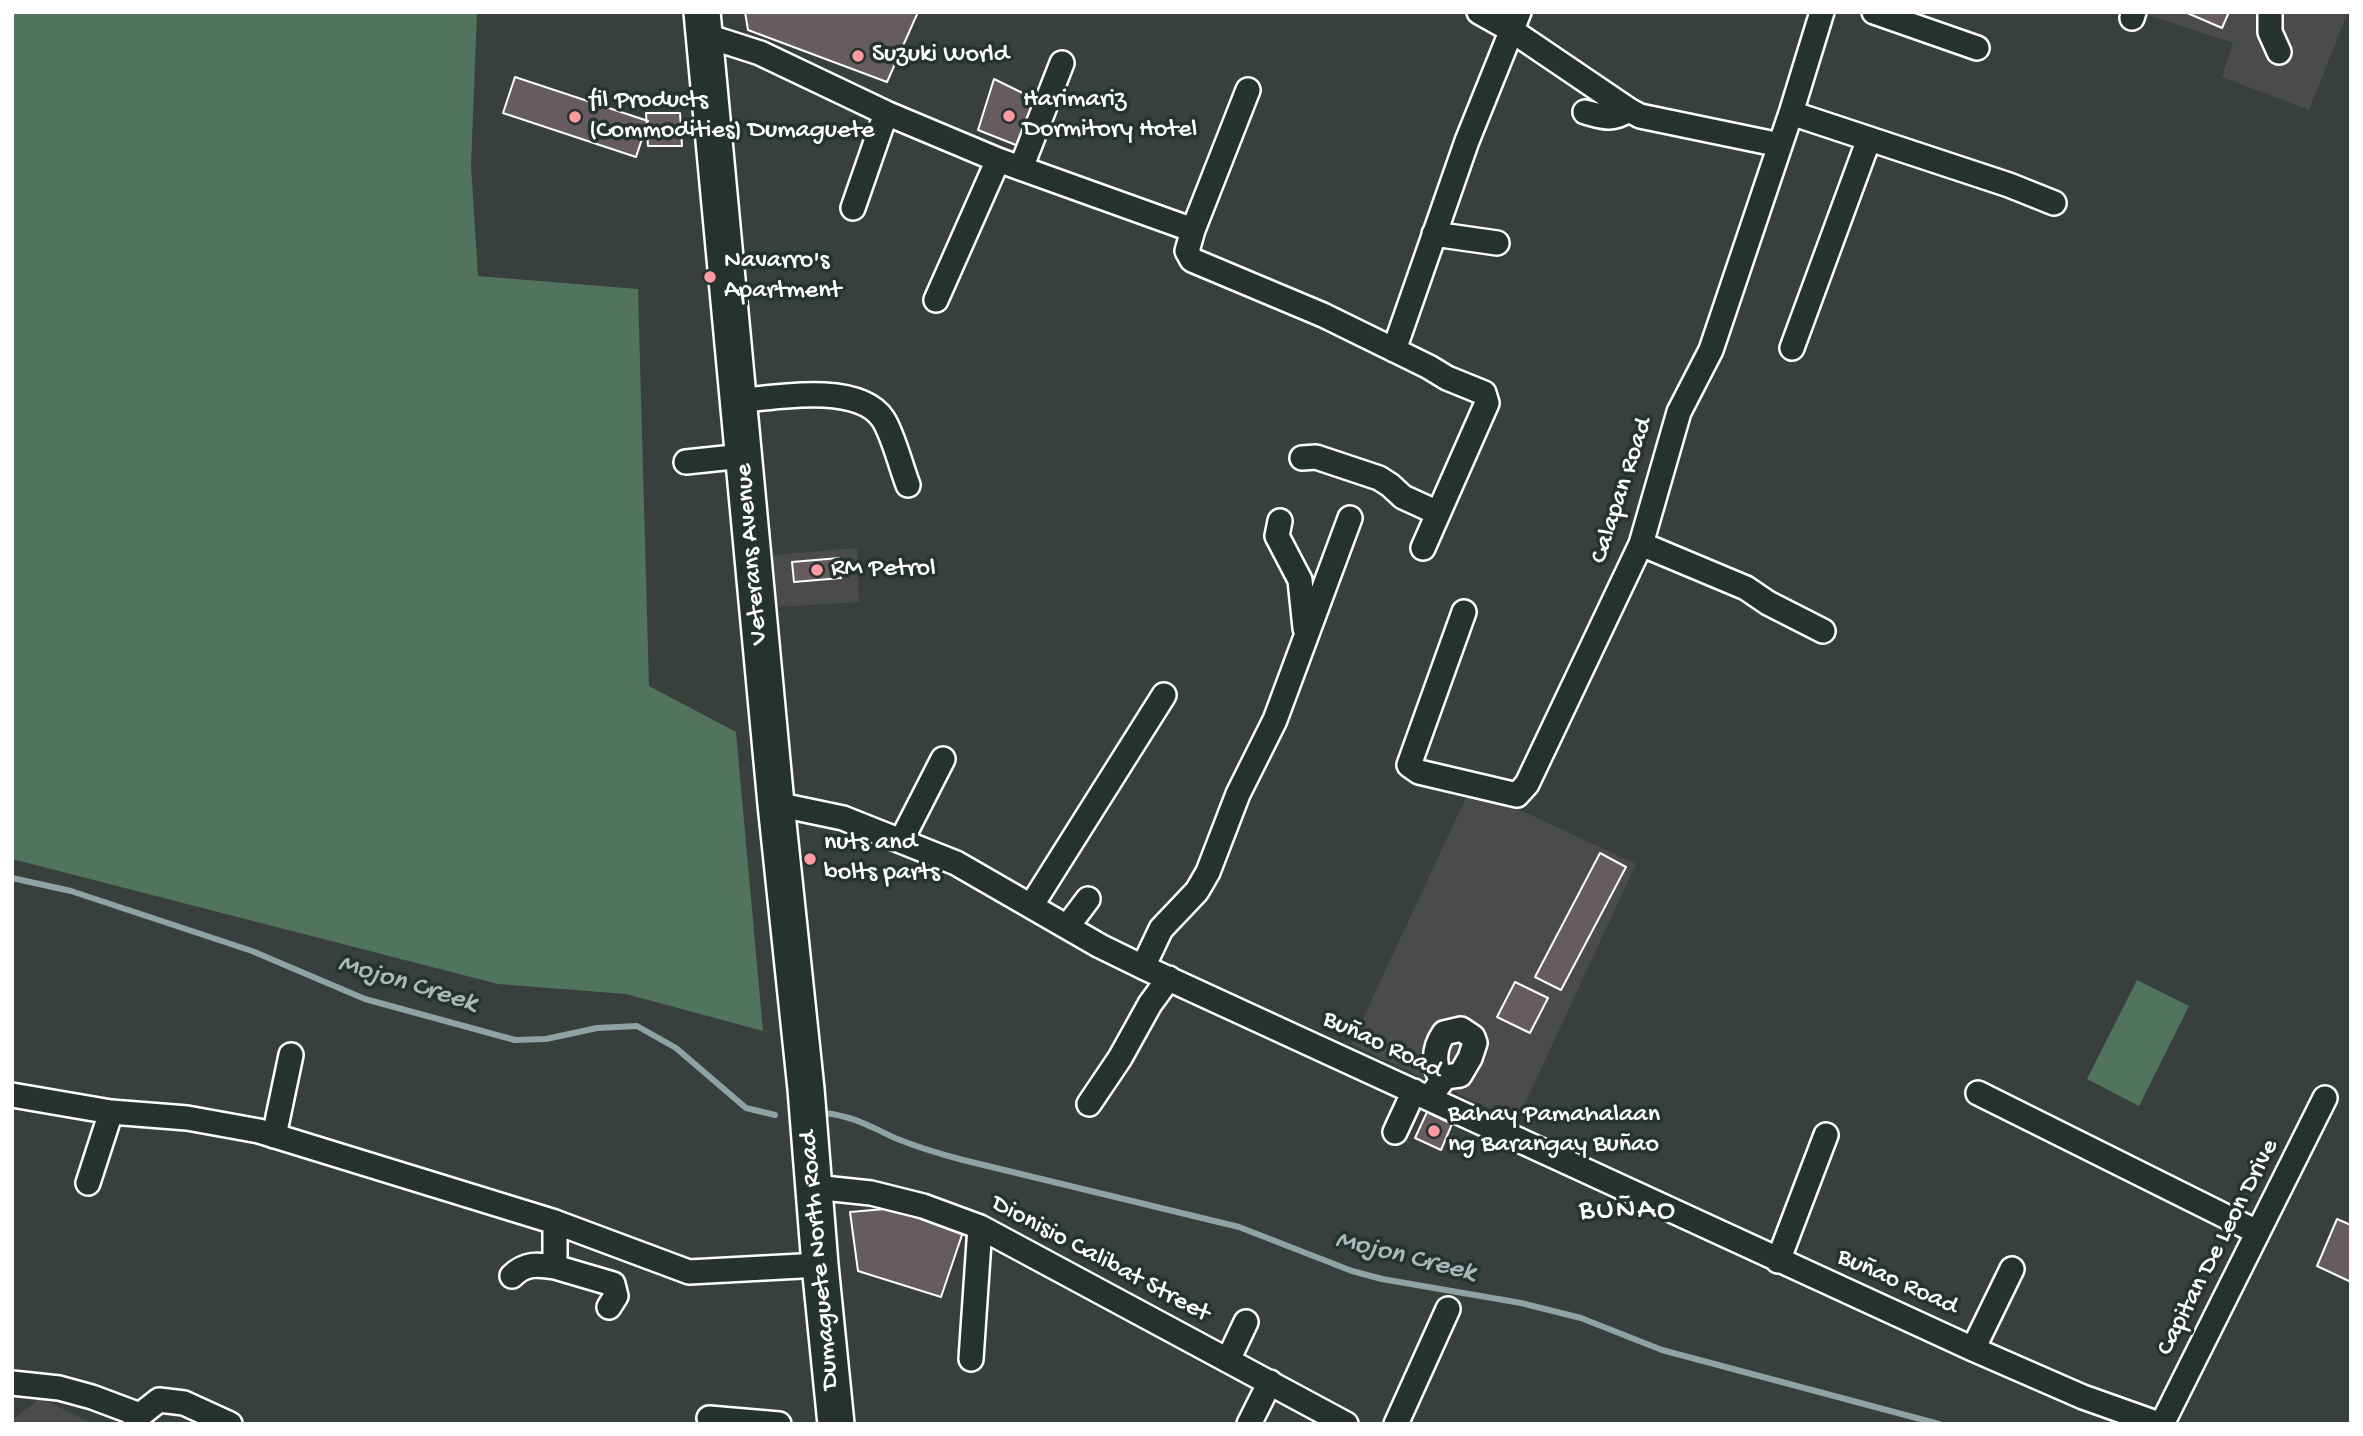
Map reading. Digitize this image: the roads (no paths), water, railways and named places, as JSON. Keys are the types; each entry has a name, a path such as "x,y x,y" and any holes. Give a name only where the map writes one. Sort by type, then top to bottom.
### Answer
{"highway":[{"name":"Veterans Avenue","path":"703,24 776,804 807,1096"},
{"name":"Dumaguete North Road","path":"807,1096 836,1424"}],"street":[{"path":"1479,12 1515,21 1640,116 1780,145"},
{"name":"Calapan Road","path":"1464,612 1409,765 1419,772 1517,795 1527,784 1641,544 1679,412 1711,350 1822,12"},
{"path":"1874,12 1926,21 1977,48"},
{"path":"2270,12 2270,32 2279,52"},
{"path":"1394,350 1467,141 1515,21"},
{"path":"703,24 886,113 998,160 1193,230"},
{"path":"1021,168 1062,63"},
{"path":"1248,90 1187,251 1192,260 1323,315 1447,379 1484,393 1487,398 1423,548"},
{"path":"1585,112 1607,118 1617,117 1629,110"},
{"path":"853,208 886,113"},
{"path":"1791,113 2054,202"},
{"path":"1792,348 1869,139"},
{"path":"936,300 998,160"},
{"path":"1434,234 1497,243"},
{"path":"738,401 814,393 848,398 872,409 885,421 908,485"},
{"path":"686,462 743,456"},
{"path":"1302,458 1316,457 1379,478 1403,497 1438,513"},
{"path":"1143,967 1161,929 1197,891 1208,872 1238,794 1275,720 1350,518"},
{"path":"1280,521 1277,536 1300,580 1306,638"},
{"path":"1641,544 1746,588 1768,603 1823,631"},
{"path":"1031,906 1164,695"},
{"path":"901,842 943,759"},
{"name":"Buñao Road","path":"776,804 843,818 956,863 1143,967 1973,1349 2083,1397 2160,1424"},
{"path":"1067,927 1088,899"},
{"path":"1089,1104 1120,1058 1150,1004 1169,978"},
{"path":"274,1136 290,1055"},
{"path":"1395,1132 1421,1095 1445,1077"},
{"path":"1978,1093 2257,1232"},
{"path":"12,1095 111,1112 187,1118 274,1136 555,1222 689,1272 820,1265"},
{"name":"Capitan De Leon Drive","path":"2160,1424 2325,1098"},
{"path":"88,1183 111,1112"},
{"path":"1778,1261 1826,1135"},
{"name":"Dionisio Calibat Street","path":"814,1187 870,1193 910,1202 980,1227 1346,1424"},
{"path":"555,1222 555,1267"},
{"path":"971,1359 980,1227"},
{"path":"512,1276 526,1266 543,1265 613,1284 616,1296 609,1307"},
{"path":"1973,1349 2012,1269"},
{"path":"1396,1424 1448,1309"},
{"path":"1228,1360 1246,1322"},
{"path":"1250,1424 1270,1382"},
{"path":"12,1383 59,1388 92,1397 138,1419 159,1400 184,1403 230,1424"},
{"path":"709,1418 779,1424"}],"waterway":[{"name":"Mojon Creek","path":"12,878 71,891 252,951 365,999 515,1040 546,1039 597,1028 637,1026 676,1048 746,1108 775,1115"},
{"name":"Mojon Creek","path":"824,1113 852,1119 903,1141 954,1158 1239,1227 1352,1271 1382,1279 1521,1303 1581,1318 1662,1350 1939,1424"}],"place":[{"name":"Suzuki World","path":"858,56"},
{"name":"Harimariz Dormitory Hotel","path":"1009,116"},
{"name":"fil Products (Commodities) Dumaguete","path":"575,117"},
{"name":"Navarro's Apartment","path":"710,277"},
{"name":"RM Petrol","path":"817,570"},
{"name":"nuts and bolts parts","path":"810,859"},
{"name":"Bahay Pamahalaan ng Barangay Buñao","path":"1434,1131"}],"district":[{"name":"BUÑAO","path":"1628,1212"}]}
